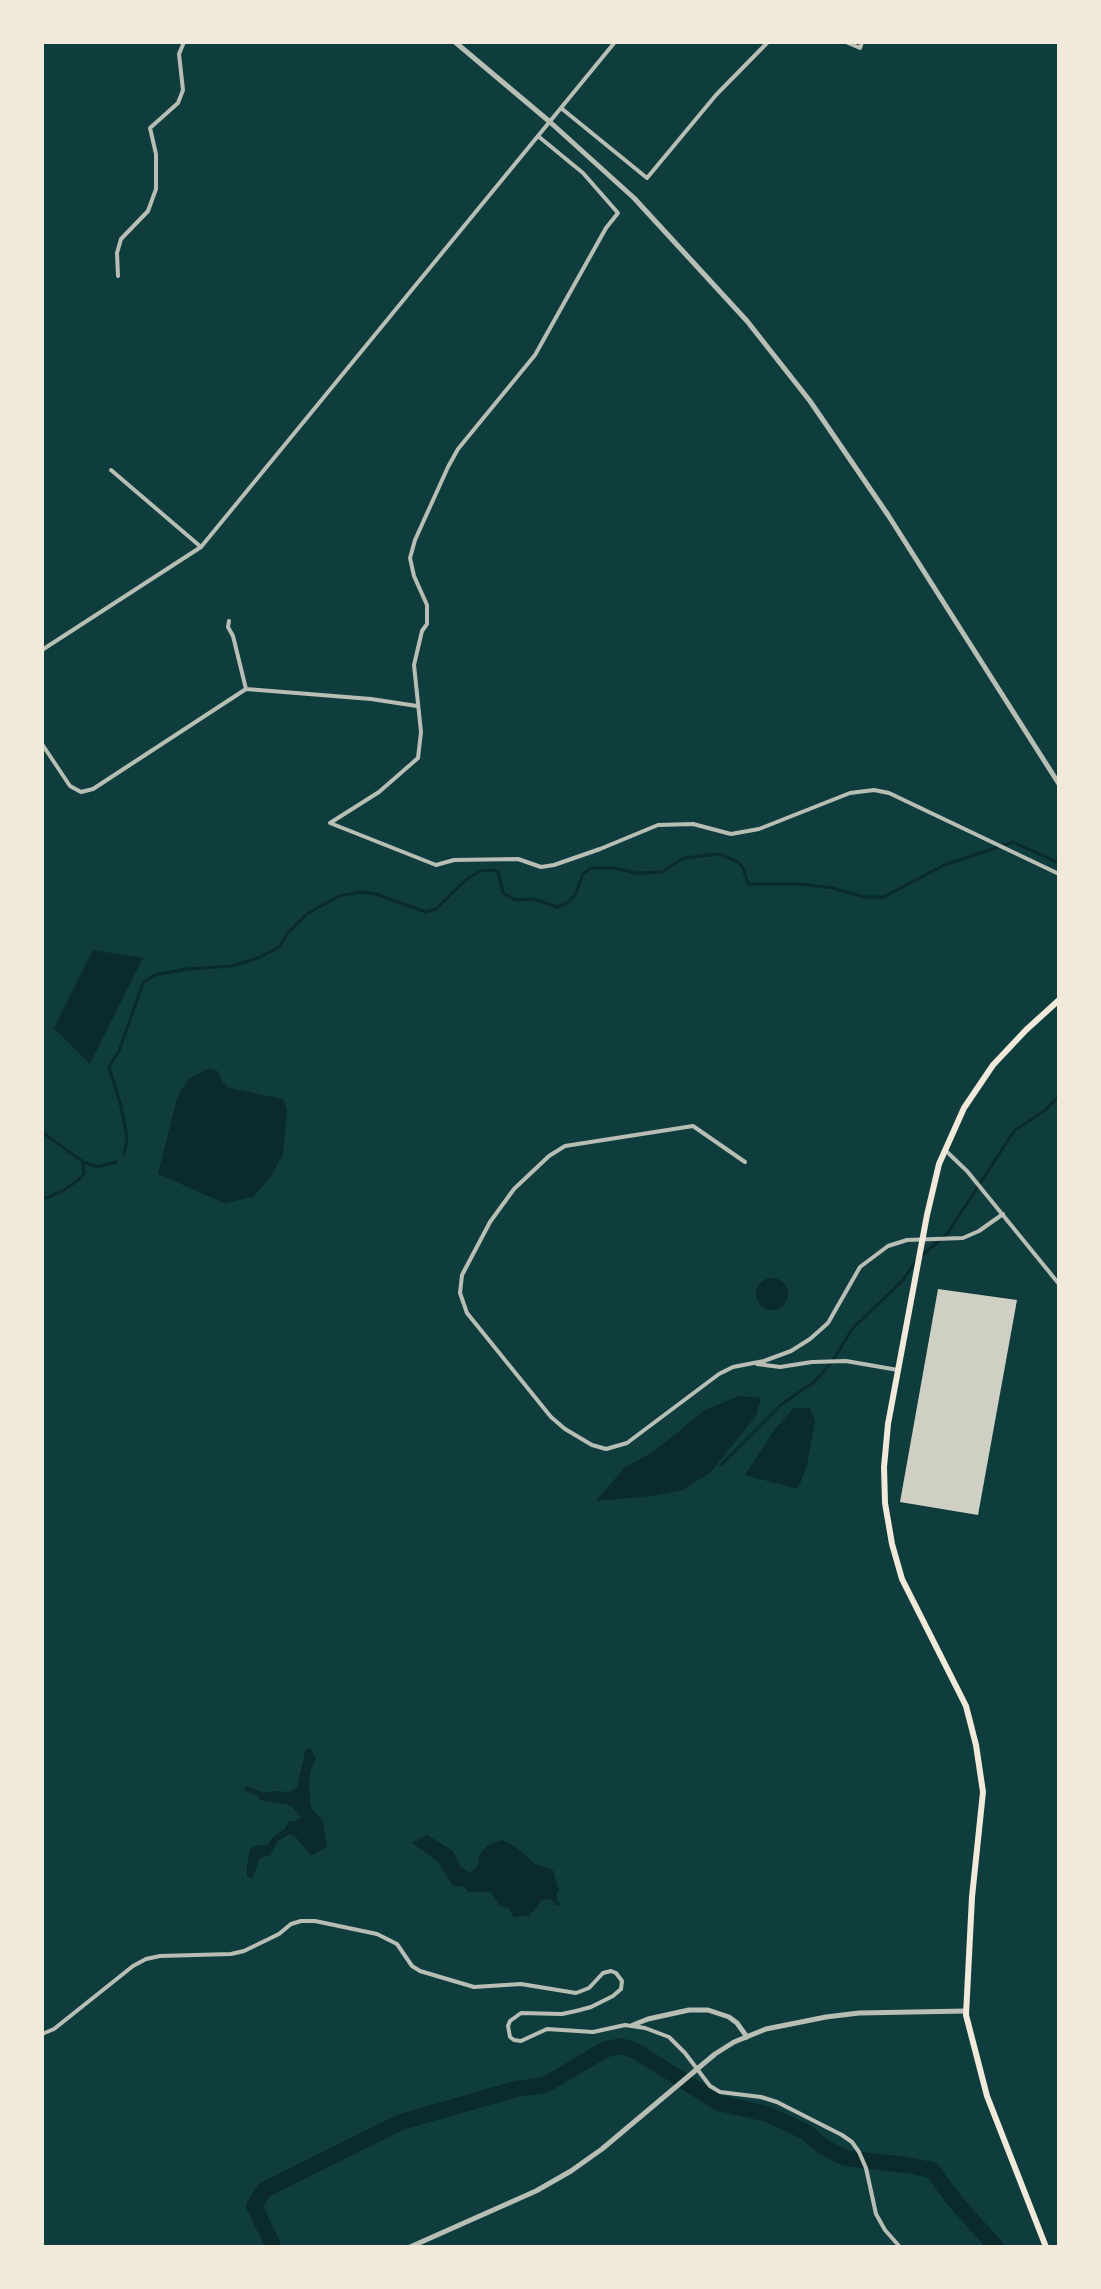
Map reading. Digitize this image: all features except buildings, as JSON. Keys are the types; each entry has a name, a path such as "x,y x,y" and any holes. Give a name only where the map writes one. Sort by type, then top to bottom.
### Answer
{"main road":[{"path":"1046,2247 987,2096 966,2011 972,1897 983,1792 976,1745 966,1706 902,1579 885,1503 884,1467 888,1424 939,1164 964,1108 993,1065 1059,1000"}],"street":[{"path":"118,276 117,253 121,239 148,211 156,189 156,154 150,128 179,101 183,90 179,54 184,42"},
{"path":"455,42 634,198 747,321 810,401 888,515 1059,784"},
{"path":"42,650 201,547 615,42"},
{"path":"561,108 647,178 716,95 768,42"},
{"path":"846,42 860,48 862,42"},
{"path":"538,136 583,173 618,213 606,228 535,355 458,449 415,540 410,558 427,605 427,624 422,631 414,665 421,732 418,758 379,792 330,823 436,865 454,860 518,859 541,867 600,849 658,825 693,824 731,834 759,829 850,793 874,790 889,793 1059,874"},
{"path":"111,470 201,547"},
{"path":"229,621 228,627 246,689"},
{"path":"42,744 70,786 81,792 93,789 246,689 371,699 417,706"},
{"path":"745,1162 693,1126 565,1146 549,1156 514,1189 490,1222 462,1275 460,1293 467,1313 551,1417 565,1429 592,1445 606,1449 627,1443 719,1374 733,1367 764,1361 791,1351 810,1339 828,1323 860,1267 888,1246 907,1240 963,1238 1003,1214"},
{"path":"945,1150 967,1171 1059,1284"},
{"path":"750,1363 780,1367 846,1361 899,1370"},
{"path":"42,2034 54,2029 146,1959 231,1954 254,1948 291,1924 315,1921 390,1939 412,1966 420,1971 474,1987 521,1984 576,1993 589,1988 603,1973 611,1971 620,1977 621,1989 613,1996 591,2007 562,2014 530,2012 515,2016 508,2026 510,2037 521,2041 547,2029 593,2032 625,2025 669,2037 710,2086 720,2092 777,2102 852,2142 866,2168 876,2214 900,2247"},
{"path":"633,2025 689,2010 708,2010 729,2017 747,2037"},
{"path":"410,2247 536,2191 571,2171 734,2042 788,2023 837,2015 966,2011"}],"water":[{"path":"93,950 143,958 90,1064 54,1028"},
{"path":"208,1069 218,1071 229,1088 283,1099 287,1110 283,1154 270,1178 253,1197 224,1203 158,1174 177,1098 189,1078"},
{"path":"772,1278 784,1282 788,1294 784,1306 772,1310 760,1306 756,1294 760,1282"},
{"path":"739,1396 761,1398 756,1416 711,1472 683,1490 596,1501 625,1467 653,1452 705,1410"},
{"path":"794,1408 810,1408 815,1421 807,1465 798,1489 745,1475 774,1430"},
{"path":"306,1748 311,1749 316,1758 309,1782 310,1801 312,1809 323,1821 327,1847 311,1856 294,1835 288,1835 278,1841 270,1855 260,1858 252,1879 247,1876 250,1849 267,1845 285,1829 289,1821 301,1817 290,1805 261,1800 244,1790 246,1786 265,1793 290,1792 297,1787"},
{"path":"427,1835 453,1851 460,1866 470,1873 488,1845 502,1840 535,1864 553,1870 560,1905 555,1905 551,1899 542,1900 529,1916 514,1917 509,1909 500,1906 491,1892 468,1892 463,1886 453,1886 438,1862 412,1843"}],"waterway":[{"path":"124,1155 127,1138 109,1067 119,1051 143,983 154,975 232,966 258,958 279,947 307,914 339,896 361,892 376,894 426,912 436,909 468,878 481,871 493,870 498,872 503,893 515,900 534,899 557,907 575,895 583,874 591,868 614,868 637,873 662,872 684,858 720,854 738,862 748,884 801,884 865,897 884,897 944,865 1013,842 1059,863"},
{"path":"921,1256 947,1234 1014,1131 1044,1111 1059,1096"},
{"path":"42,1132 83,1162 98,1167 116,1162"},
{"path":"42,1200 77,1181 84,1174 83,1162"},
{"path":"721,1465 782,1404 814,1382 831,1363 853,1328 903,1280 916,1261"},
{"path":"272,2247 254,2206 264,2190 401,2122 516,2089 545,2085 604,2050 620,2046 634,2050 719,2103 767,2114 806,2132 824,2147 845,2158 932,2170 996,2247"}]}
